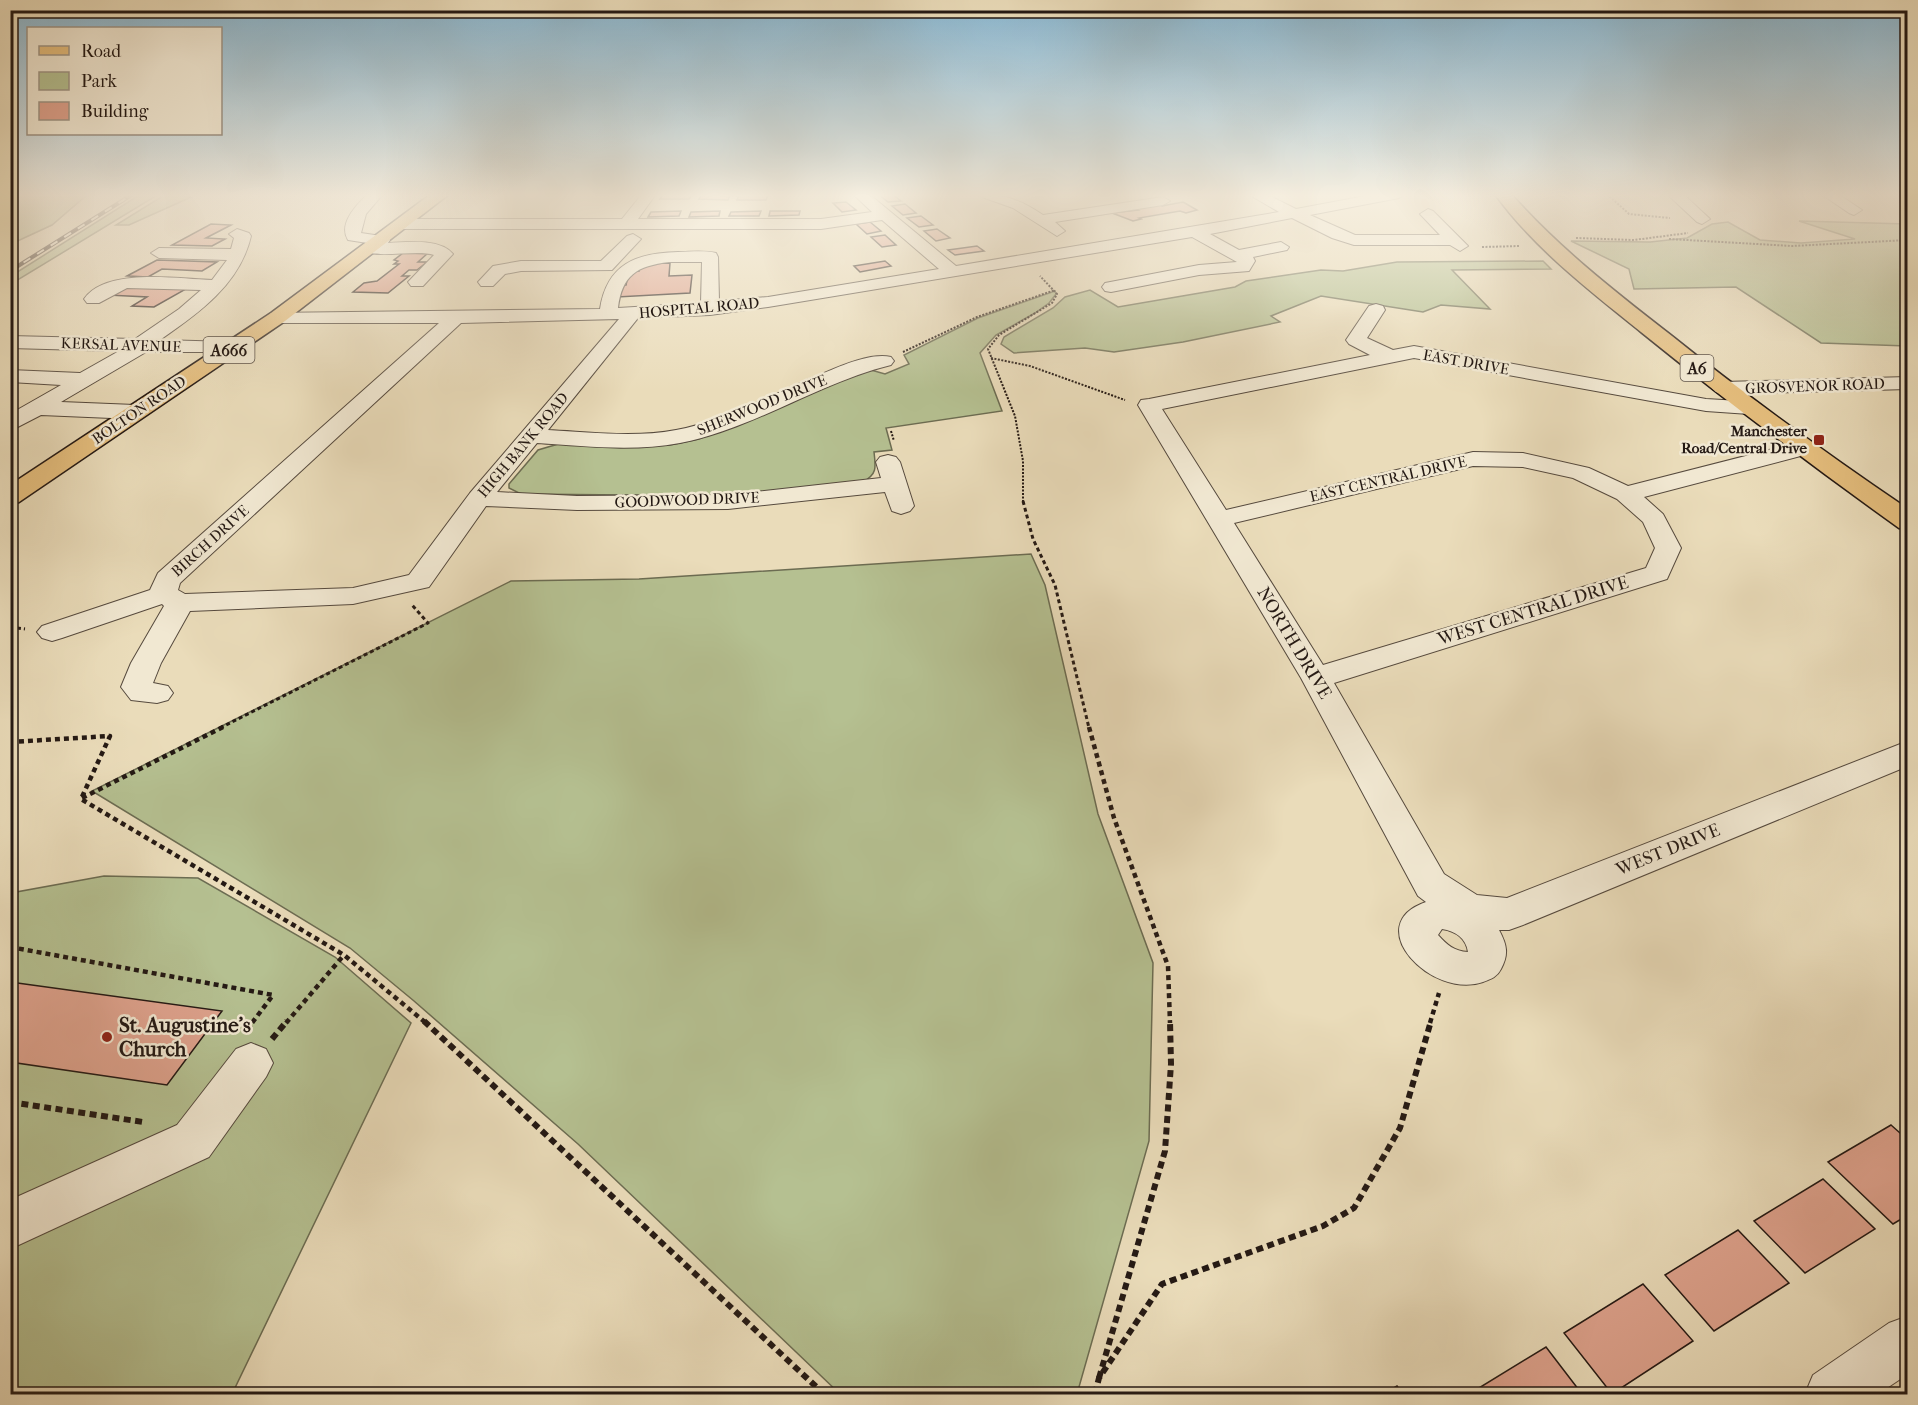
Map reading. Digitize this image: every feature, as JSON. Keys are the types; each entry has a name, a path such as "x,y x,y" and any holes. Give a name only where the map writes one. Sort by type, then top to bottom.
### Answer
{"main road":[{"name":"BOLTON ROAD","path":"10,497 278,317 355,260"},
{"name":"A6","path":"1566,260 1588,280 1723,388 1908,522"}],"street":[{"path":"10,424 140,346 188,313 215,285 234,260"},
{"path":"417,282 440,260"},
{"path":"487,282 499,270 521,266 606,266 612,260"},
{"path":"608,315 612,289 622,273 639,261 651,260"},
{"path":"710,260 710,309"},
{"path":"938,260 951,270"},
{"name":"HOSPITAL ROAD","path":"278,317 456,318 608,315 710,309 768,302 1015,260"},
{"path":"1111,287 1199,270 1218,271 1244,267 1247,261 1245,260"},
{"path":"93,299 113,287 125,284 215,285"},
{"path":"1376,310 1356,340 1391,357"},
{"name":"HIGH BANK ROAD","path":"419,581 479,498 632,314"},
{"name":"BIRCH DRIVE","path":"419,581 353,596 173,599 164,587 168,579 456,318"},
{"name":"KERSAL AVENUE","path":"10,342 231,348"},
{"name":"EAST DRIVE","path":"1139,403 1414,352 1706,405 1749,407"},
{"name":"SHERWOOD DRIVE","path":"530,436 630,441 678,438 715,426 854,368 884,361"},
{"path":"10,376 85,380"},
{"name":"GROSVENOR ROAD","path":"1723,388 1908,383"},
{"name":"NORTH DRIVE","path":"1139,403 1218,519 1316,678 1431,885"},
{"path":"10,406 135,412"},
{"path":"1626,494 1804,448"},
{"name":"EAST CENTRAL DRIVE","path":"1218,519 1473,459 1522,460 1581,473 1626,494"},
{"name":"GOODWOOD DRIVE","path":"479,498 577,503 728,502 894,484"},
{"name":"WEST CENTRAL DRIVE","path":"1316,678 1657,573 1668,548 1654,519 1626,494"},
{"path":"52,632 173,599"},
{"path":"158,693 142,693 136,687 173,599"},
{"name":"WEST DRIVE","path":"1431,885 1465,914 1509,914 1908,753"},
{"path":"1447,966 1471,969 1481,966 1487,959 1489,951 1487,942 1465,914"},
{"path":"10,1225 193,1141 251,1063"},
{"path":"1832,1395 1908,1341"}],"path":[{"path":"1019,260 1057,294 1052,303 991,343 988,349 1015,416 1023,461 1023,502 1033,538 1055,585 1093,743 1114,818 1168,966 1171,1064 1165,1151 1095,1395"},
{"path":"884,361 977,317 1055,290"},
{"path":"991,358 1030,366 1139,403"},
{"path":"81,799 428,623"},
{"path":"10,742 110,736 81,799"},
{"path":"81,799 344,955 412,1010 824,1395"},
{"path":"10,948 273,995 225,1059 251,1063 344,955"},
{"path":"1099,1378 1161,1284 1323,1226 1354,1208 1400,1128 1447,966"},
{"path":"10,1102 150,1123"}],"green space":[{"path":"37,260 51,260 11,284 11,276"},
{"path":"1609,260 1907,260 1907,346 1821,343 1736,287 1634,289 1629,269"},
{"path":"1543,261 1551,269 1452,270 1490,309 1441,305 1423,312 1321,296 1271,316 1280,322 1183,342 1114,352 1085,348 1014,353 1001,344 1004,337 1053,308 1065,297 1090,290 1118,307 1235,287 1246,281 1321,270 1343,271 1397,262"},
{"path":"1055,291 1056,294 1049,303 996,335 980,353 1002,411 886,428 892,450 874,452 873,473 863,482 734,496 521,494 509,488 509,484 538,450 562,443 651,446 699,439 857,372 871,370 885,374 909,364 904,355 978,318"},
{"path":"1031,554 1045,585 1098,814 1153,963 1149,1141 1077,1394 840,1394 578,1144 350,948 92,791 511,581 639,579"},
{"path":"104,876 198,878 335,957 411,1023 232,1394 11,1394 11,893"}],"building":[{"path":"157,260 217,262 202,271 162,269 148,277 127,276"},
{"path":"394,260 421,260 418,262 427,262 417,270 409,270 402,276 409,276 388,293 353,292 364,283 377,281 399,264 394,264 398,261"},
{"path":"885,261 891,266 860,272 854,266"},
{"path":"670,263 669,276 692,275 690,293 617,297 620,285 626,285 629,271 639,271 640,264"},
{"path":"123,286 186,289 154,307 132,306 147,297 106,295"},
{"name":"St. Augustine's Church","path":"10,982 222,1011 167,1085 10,1062"},
{"path":"1891,1125 1908,1140 1908,1215 1893,1224 1828,1162"},
{"path":"1823,1179 1875,1229 1805,1273 1754,1221"},
{"path":"1738,1230 1789,1283 1714,1331 1665,1275"},
{"path":"1643,1284 1693,1341 1612,1394 1564,1333"},
{"path":"1546,1347 1582,1394 1469,1394"},
{"path":"1397,1386 1403,1394 1383,1394"}],"railway":[{"path":"10,271 28,260"}],"place":[{"name":"Manchester Road/Central Drive","path":"1819,440"},
{"name":"St. Augustine's Church","path":"107,1037"}]}
